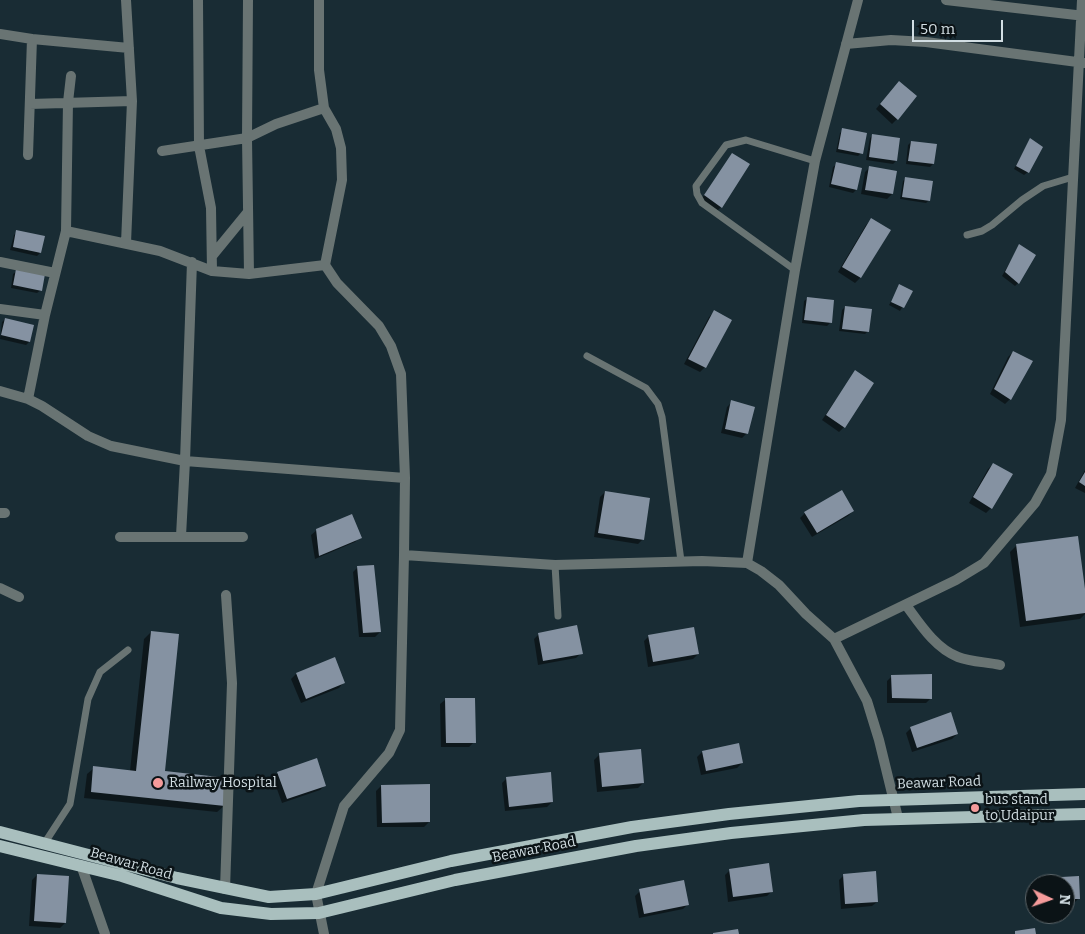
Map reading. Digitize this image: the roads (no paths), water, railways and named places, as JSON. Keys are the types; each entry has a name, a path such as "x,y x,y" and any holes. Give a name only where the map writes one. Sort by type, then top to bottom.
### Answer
{"main road":[{"name":"Beawar Road","path":"0,846 40,850 85,862 269,897 316,894 451,862 632,827 729,814 875,800 1085,794"},
{"name":"Beawar Road","path":"124,870 221,908 270,914 320,913 455,880 636,846 731,833 879,819 1085,814"},
{"name":"Beawar Road","path":"0,832 40,850"}],"street":[{"path":"126,0 132,101 126,243"},
{"path":"198,0 199,146 211,208 212,271"},
{"path":"248,0 247,138 249,274"},
{"path":"319,0 319,70 324,108 336,129 341,148 342,180 325,265 337,283 379,326 391,346 401,374 405,478 400,730 388,753 344,806 316,894 324,934"},
{"path":"747,564 795,270 815,161 858,0"},
{"path":"946,0 1083,16"},
{"path":"834,639 956,580 984,563 1035,503 1051,474 1061,420 1073,177 1082,63 1082,0"},
{"path":"0,34 32,39 129,48"},
{"path":"28,155 32,39"},
{"path":"846,44 891,40 926,42 1082,63"},
{"path":"28,399 45,315 66,231 68,102 71,76"},
{"path":"30,104 132,101"},
{"path":"162,151 247,138 276,124 324,108"},
{"path":"212,256 248,212"},
{"path":"66,231 160,251 212,271 249,274 325,265"},
{"path":"181,536 185,461 187,261"},
{"path":"0,262 56,273"},
{"path":"0,309 45,315"},
{"path":"0,392 28,399 88,436 111,446 129,450 185,461 405,478"},
{"path":"120,537 243,537"},
{"path":"404,555 555,565 702,561 747,564 761,571 779,585 806,614 834,639 867,701 898,818"},
{"path":"0,588 19,597"},
{"path":"226,595 232,683 226,889"},
{"path":"906,605 934,640 947,651 959,658 1000,665"},
{"path":"85,862 105,934"}],"lane":[{"path":"795,270 702,203 696,186 726,145 736,142 746,140 815,161"},
{"path":"967,235 982,231 992,225 1042,186 1073,177"},
{"path":"587,356 646,388 658,404 662,417 684,561"},
{"path":"555,565 558,616"},
{"path":"40,850 70,804 88,699 100,672 128,650"}],"place":[{"name":"Railway Hospital","path":"158,783"},
{"name":"bus stand to Udaipur","path":"975,808"}]}
